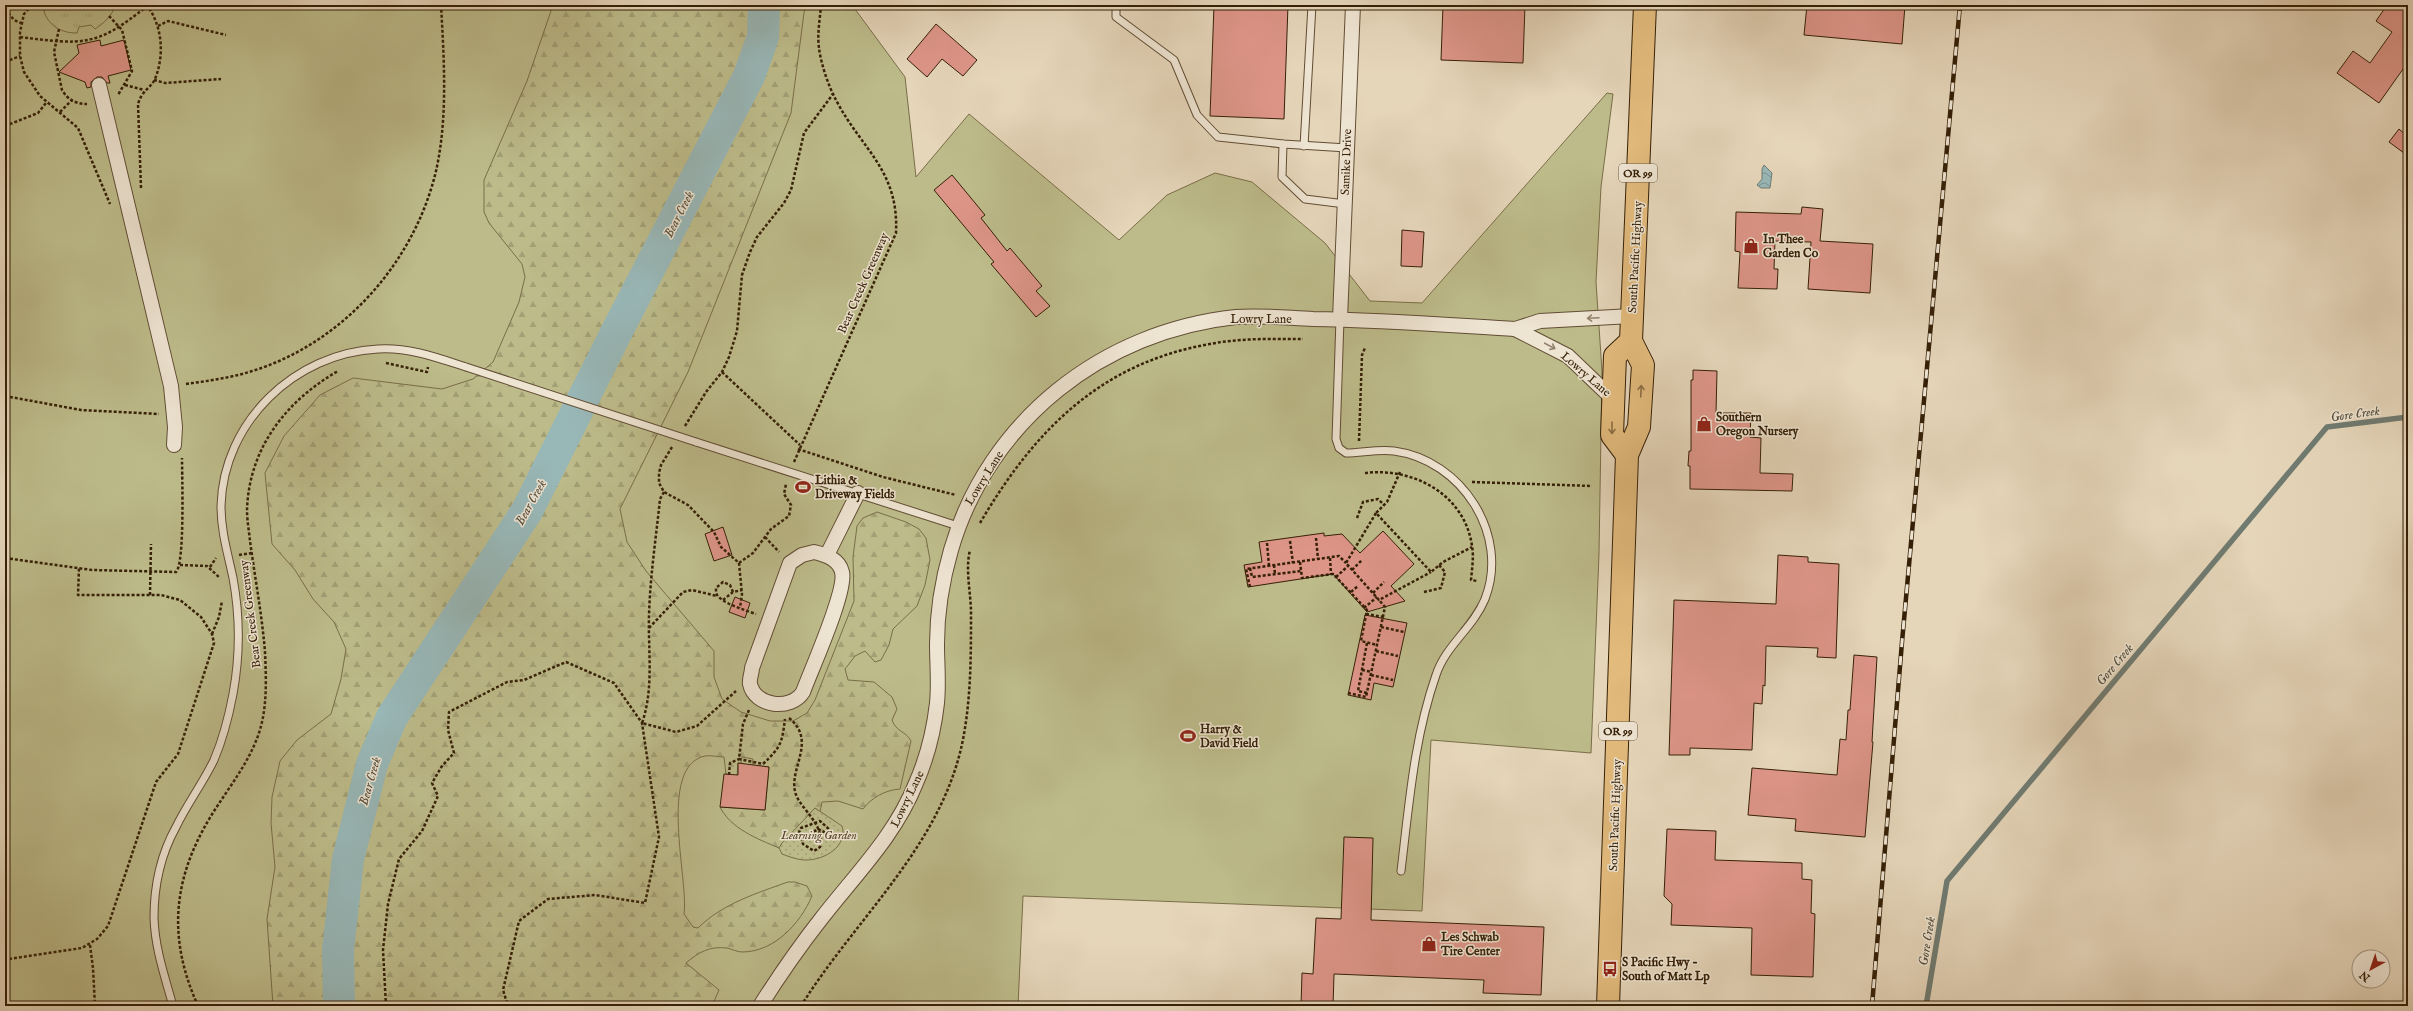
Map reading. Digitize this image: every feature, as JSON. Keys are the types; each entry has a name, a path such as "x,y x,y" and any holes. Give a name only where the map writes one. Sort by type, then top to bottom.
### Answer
{"main road":[{"name":"South Pacific Highway","path":"1608,1006 1627,455 1639,427 1643,365 1631,341 1645,5"},
{"path":"1627,455 1612,435 1613,398 1615,356 1631,341"}],"street":[{"name":"Samike Drive","path":"1340,319 1353,5"},
{"path":"99,85 171,386 178,448"},
{"name":"Lowry Lane","path":"760,1006 821,919 890,833 916,786 925,761 936,704 940,604 943,581 958,526 970,497 1014,432 1055,392 1095,362 1114,352 1152,337 1204,322 1240,317 1340,319 1515,329 1540,321 1632,316"},
{"name":"Lowry Lane","path":"1515,329 1568,356 1613,398"},
{"path":"828,555 858,493"},
{"path":"814,552 828,555 838,564 843,574 840,594 803,692 800,697 787,705 770,702 753,688 752,668 790,563 802,555 814,552"}],"lane":[{"path":"1116,5 1116,17 1174,60 1197,115 1218,137 1304,146 1347,148"},
{"path":"1304,146 1312,5"},
{"path":"1284,144 1282,177 1305,199 1345,204"},
{"path":"1340,319 1336,439 1339,448 1346,453 1394,451 1434,465 1448,475 1463,489 1476,505 1490,539 1492,570 1489,584 1474,620 1447,651 1436,675 1414,760 1401,871"},
{"path":"173,1006 157,947 154,917 156,891 163,857 175,828 214,759 233,694 237,660 237,607 233,578 223,540 221,517 223,487 233,450 250,419 266,399 292,377 327,359 354,352 393,349 418,352 958,526"}],"path":[{"path":"32,5 21,23 20,56 24,72 31,84 46,102 78,128 111,206"},
{"path":"20,37 62,42 80,42 108,34 147,5 158,26 159,58 154,80 144,90 138,104 142,191"},
{"path":"171,386 248,372 301,349 328,332 356,310 380,286 392,270 417,225 436,170 442,117 441,5"},
{"name":"Bear Creek Greenway","path":"796,457 800,444 896,233 897,211 890,184 833,94 819,47 821,5"},
{"path":"5,9 14,20 21,23"},
{"path":"158,26 168,21 226,36"},
{"path":"5,62 20,56"},
{"path":"154,80 165,83 221,79"},
{"path":"125,85 144,90"},
{"path":"682,432 706,392 722,372 737,330 738,297 742,275 750,252 757,237 784,203 791,190 804,133 825,102 833,94"},
{"path":"60,112 72,100"},
{"path":"5,126 38,113 46,102"},
{"path":"979,524 1031,447 1083,397 1110,380 1140,364 1184,349 1239,340 1303,339"},
{"path":"1359,442 1362,355 1365,348"},
{"path":"382,362 427,372"},
{"name":"Bear Creek Greenway","path":"198,1006 181,960 177,921 179,896 185,869 199,835 237,778 248,758 262,722 266,676 264,642 247,512 252,470 265,441 283,415 303,395 327,378 344,369"},
{"path":"722,372 800,444"},
{"path":"5,396 81,410 149,414 174,413"},
{"path":"673,445 660,465 659,483 664,492 688,505 714,532 721,547 739,563 742,590 740,608"},
{"path":"5,558 79,568 172,573 178,570 180,565 178,448"},
{"path":"798,449 884,477 956,495"},
{"path":"1365,473 1400,472 1420,479 1450,501 1464,521 1472,547 1471,580 1489,584"},
{"path":"1336,577 1347,564 1376,513 1384,506 1400,472"},
{"path":"1450,501 1471,482 1592,486"},
{"path":"739,563 753,553 775,525 787,518 791,512 791,506 784,494 785,486"},
{"path":"508,1006 503,990 519,921 548,900 595,895 645,903 660,837 642,723 648,693 649,628 658,518 660,499 664,492"},
{"path":"1357,518 1363,502 1378,499 1384,506"},
{"path":"1376,513 1431,572"},
{"path":"765,537 778,551"},
{"path":"1316,538 1318,559"},
{"path":"1290,541 1293,563"},
{"path":"1267,543 1269,566"},
{"path":"150,595 151,544"},
{"path":"1364,608 1378,598 1431,572 1439,565 1472,547"},
{"path":"801,1006 818,979 898,876 932,823 950,789 957,766 970,702 971,612 968,555 970,548"},
{"path":"1250,587 1246,569 1340,556 1386,607 1366,697 1348,693"},
{"path":"1330,558 1331,574"},
{"path":"1352,570 1362,560"},
{"path":"1300,562 1302,578 1331,574 1351,592 1364,608 1366,614 1361,641 1377,645"},
{"path":"180,565 210,567 217,574 221,586"},
{"path":"1274,565 1275,574"},
{"path":"1424,592 1441,588 1445,572 1439,565"},
{"path":"79,568 78,595 160,595 180,600 201,617 212,634"},
{"path":"1250,568 1252,577 1301,571"},
{"path":"717,596 716,588 723,582 730,585 733,592"},
{"path":"1373,593 1384,582"},
{"path":"1351,592 1358,586"},
{"path":"649,628 683,592 692,590 717,596 740,608 769,619"},
{"path":"723,600 733,592 742,590"},
{"path":"9,958 72,951 90,945 108,926 156,782 178,754 200,682 213,649 212,634 219,616 222,598"},
{"path":"1366,614 1384,617"},
{"path":"1381,627 1404,632"},
{"path":"1367,643 1358,691 1367,693"},
{"path":"1376,651 1398,656"},
{"path":"386,1006 383,950 388,904 399,859 422,831 438,796 432,783 442,766 454,753 448,730 449,712 507,682 524,680 566,662 614,683 642,723 676,732 697,726 734,692 753,688 743,724 740,760"},
{"path":"1362,670 1393,680"},
{"path":"729,775 732,761 740,760 763,764 782,743 785,716 791,719 803,743 794,786 797,798 815,823 818,829 822,840 820,847 814,851 811,850 803,844 798,832 801,828 815,823 820,821 832,832 828,834 818,829 802,840"},
{"path":"822,830 826,825"},
{"path":"90,945 94,968 95,1006"}],"green space":[{"name":"Lithia & Driveway Fields","path":"5,5 852,5 905,77 916,177 969,114 1119,240 1167,195 1215,173 1252,182 1325,243 1370,301 1422,303 1607,93 1613,94 1601,187 1596,282 1602,371 1599,554 1591,753 1431,740 1422,911 1023,896 1018,1006 5,1006"},
{"path":"46,5 115,5 110,16 95,29 91,25 79,27 77,33 72,33 57,28 50,22 44,12"},
{"path":"553,5 805,5 791,113 688,372 620,509 627,542 646,571 714,651 714,677 722,699 741,712 770,721 793,721 807,713 815,700 854,601 853,557 857,526 863,518 877,512 906,522 919,529 926,538 930,560 925,585 917,606 893,629 889,645 881,660 875,662 865,651 855,656 845,669 848,680 874,682 892,697 897,709 892,720 896,727 911,741 900,789 879,795 870,801 863,809 838,801 822,802 820,812 815,808 779,848 754,837 738,827 725,815 720,807 765,810 769,767 752,765 753,759 742,757 741,763 738,763 737,777 726,774 724,757 705,756 691,764 682,780 678,826 684,914 693,927 698,928 718,912 740,900 788,882 795,882 807,886 812,896 793,926 775,942 754,951 738,952 727,948 710,949 700,953 686,963 719,990 712,1006 273,1006 267,919 275,867 271,823 272,797 280,761 297,740 331,714 341,679 346,649 334,622 313,599 295,570 272,544 265,473 284,436 320,395 353,378 442,389 473,379 493,362 519,302 525,277 522,264 489,223 484,212 484,180 527,81"},
{"name":"Learning Garden","path":"815,808 842,826 842,840 838,846 827,855 820,858 806,860 782,854 779,848 782,843"}],"water":[{"path":"1764,165 1772,173 1770,188 1761,188 1757,185 1762,179 1762,169"}],"building":[{"path":"1214,5 1288,5 1284,119 1210,116"},
{"path":"1443,5 1525,5 1523,63 1441,60"},
{"path":"1807,5 1905,5 1902,44 1804,35"},
{"path":"2387,5 2408,5 2408,62 2379,103 2337,73 2353,51 2370,63 2392,32 2376,21"},
{"path":"936,24 977,60 963,76 942,59 927,77 907,59"},
{"path":"100,40 101,46 124,40 131,70 108,76 110,83 107,83 102,77 97,77 91,82 91,87 87,88 85,82 59,72 79,53 77,45"},
{"path":"2399,129 2408,137 2408,156 2389,142"},
{"path":"952,175 985,215 981,218 1007,251 1010,248 1042,286 1036,291 1050,306 1036,317 991,264 994,262 934,190"},
{"path":"1802,207 1823,209 1820,241 1873,244 1870,293 1808,289 1811,242 1775,241 1774,269 1778,269 1777,289 1738,288 1740,252 1735,251 1736,212 1801,214"},
{"path":"1402,230 1424,232 1422,267 1401,266"},
{"path":"1693,370 1717,371 1716,413 1751,413 1750,437 1761,438 1760,473 1793,474 1792,491 1690,489 1690,466 1688,466 1689,451 1691,451 1691,380 1693,380"},
{"path":"723,527 732,555 714,561 705,534"},
{"path":"1383,531 1414,564 1391,586 1405,601 1367,612 1333,574 1248,587 1244,565 1262,562 1259,542 1324,533 1324,536 1342,534 1360,553"},
{"path":"1778,555 1808,557 1808,562 1839,564 1836,658 1817,657 1818,648 1766,646 1765,686 1763,685 1762,704 1754,703 1752,750 1690,748 1690,755 1669,755 1674,600 1776,604"},
{"path":"735,597 750,603 745,618 729,612"},
{"path":"1365,615 1407,623 1393,687 1374,683 1371,700 1348,695"},
{"path":"1854,655 1877,657 1873,742 1865,837 1795,831 1796,819 1748,815 1752,768 1837,775 1840,739 1846,740"},
{"path":"738,763 769,767 765,810 720,807 724,774 738,775"},
{"path":"1667,829 1716,831 1715,860 1802,863 1802,879 1812,880 1811,913 1815,914 1813,977 1751,975 1752,928 1671,925 1672,904 1664,896"},
{"name":"Les Schwab Tire Center","path":"1344,837 1373,838 1371,920 1544,927 1541,995 1483,993 1484,980 1334,974 1333,1006 1301,1006 1302,973 1313,974 1316,918 1341,919"}],"waterway":[{"name":"Bear Creek","path":"339,1006 338,950 348,859 372,764 392,717 527,511 616,333 749,76 763,37 764,5"},
{"name":"Gore Creek","path":"1926,1006 1947,881 2327,427 2408,417"}],"railway":[{"path":"1872,1006 1902,642 1960,5"}],"place":[{"name":"In Thee Garden Co","path":"1751,246"},
{"name":"Southern Oregon Nursery","path":"1704,424"},
{"name":"Lithia & Driveway Fields","path":"803,487"},
{"name":"Harry & David Field","path":"1188,736"},
{"name":"Les Schwab Tire Center","path":"1429,944"},
{"name":"S Pacific Hwy - South of Matt Lp","path":"1610,969"}]}
